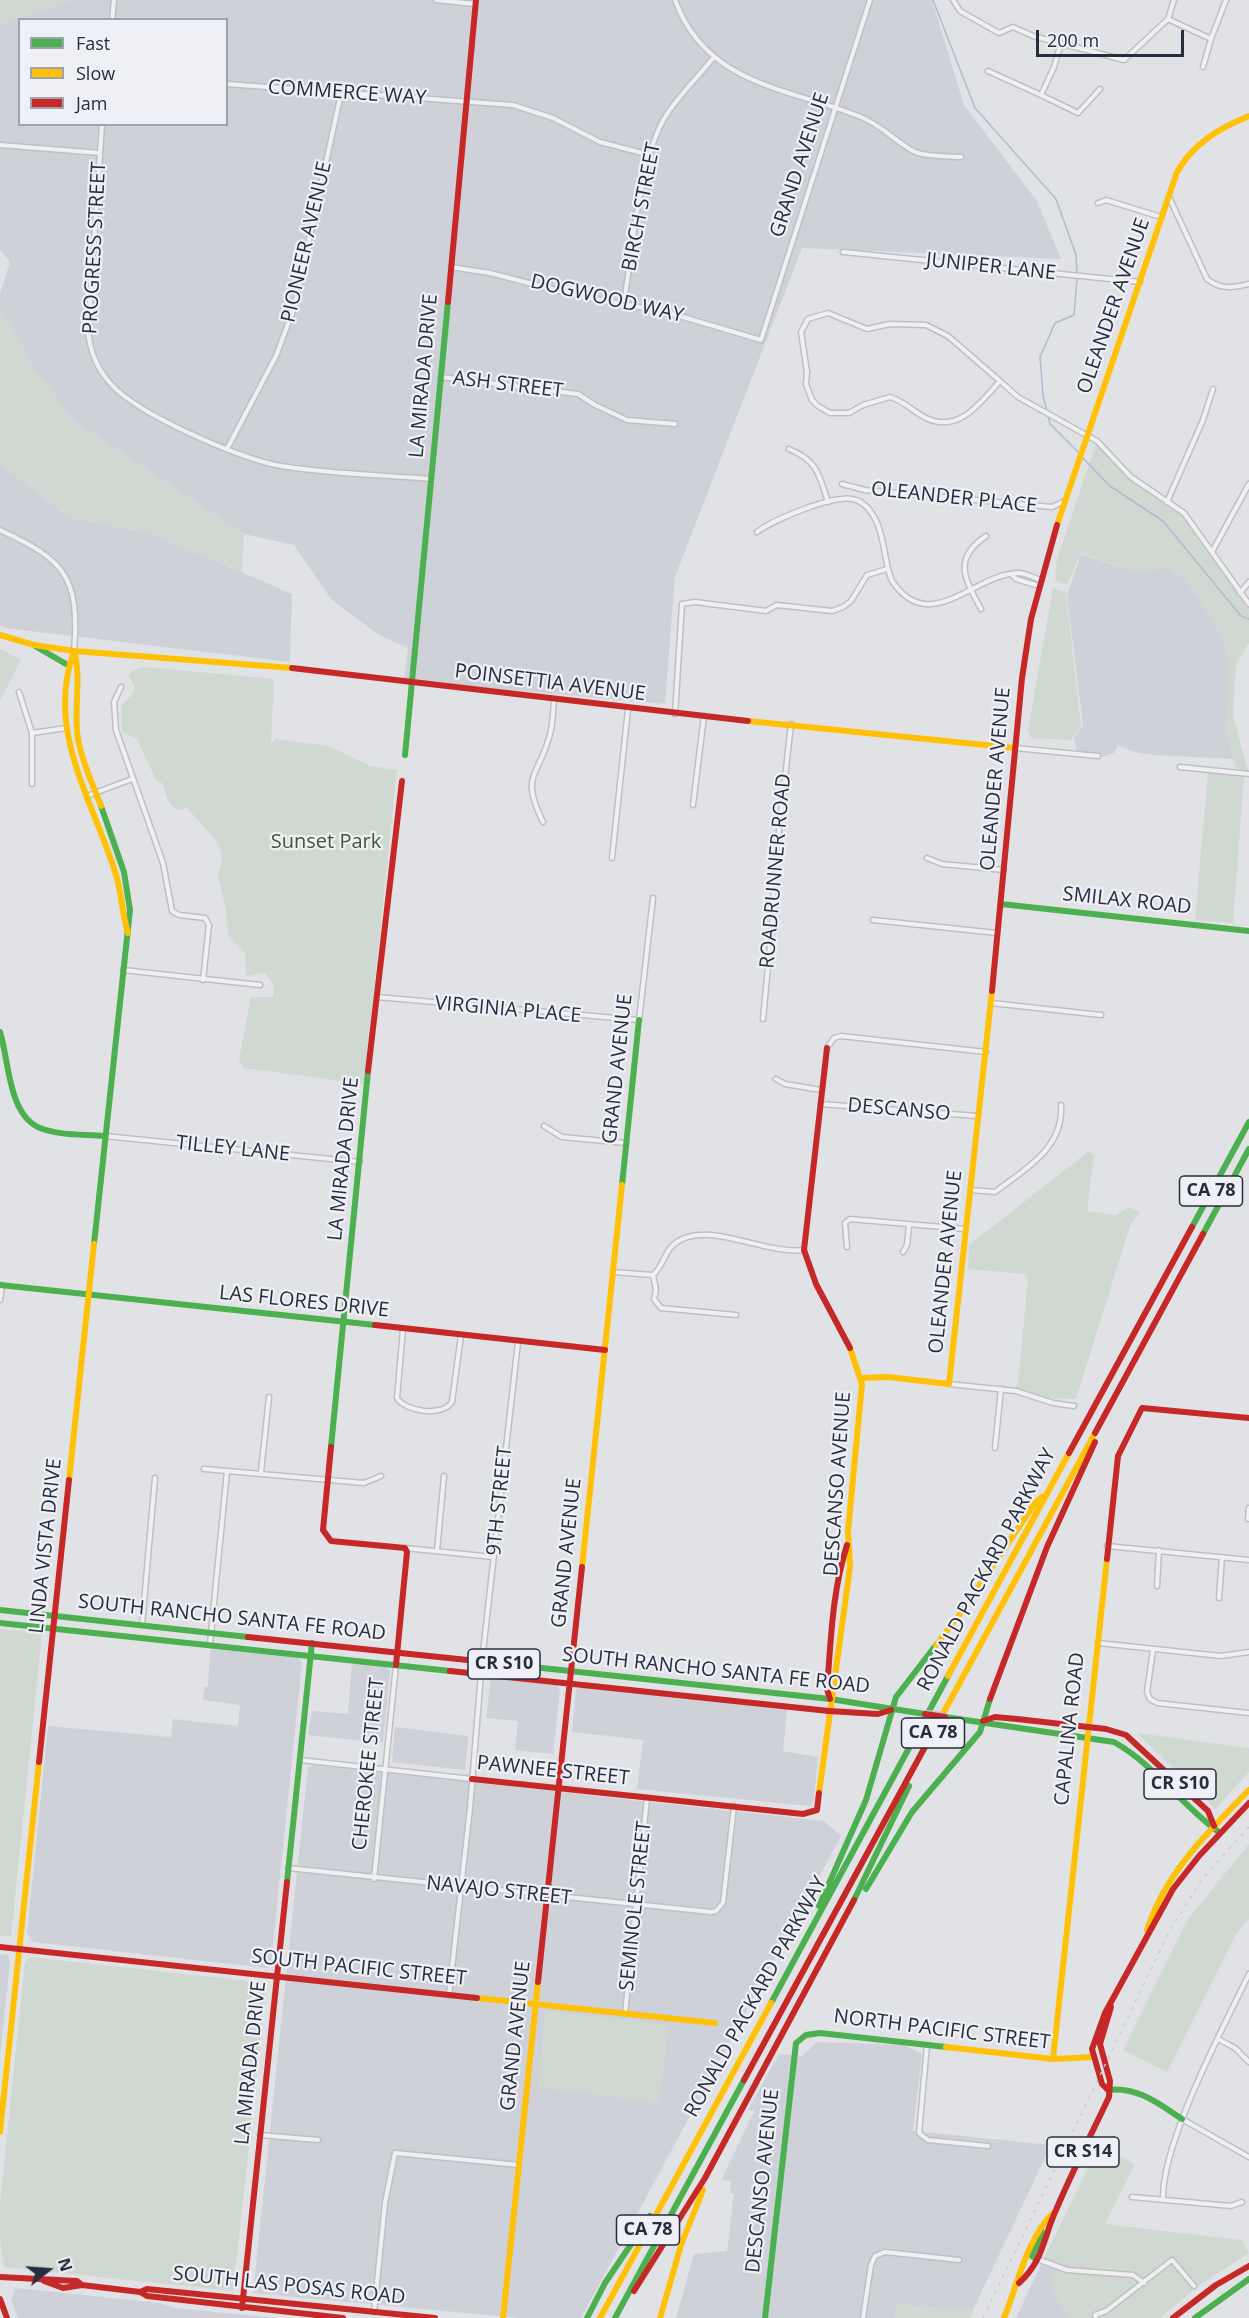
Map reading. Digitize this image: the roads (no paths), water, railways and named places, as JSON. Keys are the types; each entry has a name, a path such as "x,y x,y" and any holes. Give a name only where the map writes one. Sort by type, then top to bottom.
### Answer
{"main road":[{"name":"LA MIRADA DRIVE","path":"405,755 475,2"},
{"name":"OLEANDER AVENUE","path":"949,1384 977,1116 986,1052 1022,678 1040,583 1064,502 1178,172 1188,154 1228,125 1249,116"},
{"name":"POINSETTIA AVENUE","path":"0,635 34,645 74,651 326,671 411,684 628,709 1015,748"},
{"path":"34,645 63,660 66,664"},
{"path":"74,651 66,664 66,728 121,892 124,922 128,934"},
{"name":"LINDA VISTA DRIVE","path":"0,2132 123,970 132,922 129,890 81,751 75,727 78,665 74,651"},
{"name":"LA MIRADA DRIVE","path":"402,781 377,996 323,1530 327,1539 405,1548"},
{"name":"SMILAX ROAD","path":"1001,904 1249,931"},
{"name":"GRAND AVENUE","path":"503,2318 639,1020"},
{"path":"1,1037 16,1098 25,1118 38,1128 105,1136"},
{"name":"DESCANSO AVENUE","path":"803,1814 814,1813 819,1805 830,1699 835,1691 850,1567 848,1544 861,1378 858,1366 808,1271 804,1250 827,1048"},
{"name":"RONALD PACKARD PARKWAY","path":"600,2317 1249,1122"},
{"name":"RONALD PACKARD PARKWAY","path":"615,2317 1249,1149"},
{"name":"LAS FLORES DRIVE","path":"1,1285 604,1350"},
{"path":"861,1378 898,1378 949,1384"},
{"path":"841,1925 884,1862 912,1812 929,1789 980,1732 1047,1547 1118,1391"},
{"name":"CAPALINA ROAD","path":"1053,2059 1096,1643 1118,1456 1143,1408 1249,1418"},
{"path":"796,1956 866,1800 896,1697 963,1610 1035,1503 1048,1492"},
{"path":"830,1699 827,1689 840,1562 848,1544"},
{"name":"CHEROKEE STREET","path":"396,1665 407,1552 405,1548"},
{"name":"SOUTH RANCHO SANTA FE ROAD","path":"0,1610 830,1699 872,1704 892,1710"},
{"name":"SOUTH RANCHO SANTA FE ROAD","path":"0,1623 829,1711 878,1714 892,1710"},
{"name":"LA MIRADA DRIVE","path":"242,2307 312,1643"},
{"path":"629,1689 645,1683 647,1679"},
{"name":"CR S10","path":"892,1710 983,1721 994,1726 1114,1742 1132,1752 1199,1818 1220,1833"},
{"name":"CR S10","path":"983,1721 995,1717 1087,1727 1126,1735 1142,1747 1208,1811 1214,1827"},
{"path":"615,2317 663,2250 717,2159 885,1840 933,1731"},
{"name":"PAWNEE STREET","path":"472,1779 803,1814"},
{"name":"CR S14","path":"1145,1937 1152,1910 1162,1890 1187,1856 1249,1790"},
{"name":"CR S14","path":"1004,2318 1019,2283 1019,2271 1041,2227 1054,2213 1106,2106 1110,2081 1100,2044 1111,2006 1145,1937 1173,1889 1220,1833 1249,1803"},
{"name":"SOUTH PACIFIC STREET","path":"0,1947 715,2023"},
{"name":"CR S14","path":"1093,2057 1095,2038 1105,2013 1111,2006"},
{"name":"NORTH PACIFIC STREET","path":"794,2048 801,2037 816,2032 1073,2061 1093,2057"},
{"name":"DESCANSO AVENUE","path":"765,2318 794,2048"},
{"path":"1093,2057 1102,2084 1108,2090 1118,2087 1132,2090 1182,2119"},
{"path":"588,2315 695,2143"},
{"path":"660,2318 681,2245 717,2159"},
{"name":"CR S14","path":"1019,2283 1028,2276 1052,2227 1054,2213"},
{"path":"1036,2259 1032,2256 1042,2235 1041,2227"},
{"path":"1173,2318 1216,2285 1249,2266"},
{"name":"SOUTH LAS POSAS ROAD","path":"0,2277 44,2281 53,2286 76,2288 82,2285 140,2292 147,2296 343,2318"},
{"path":"1195,2318 1226,2293 1249,2279"},
{"name":"SOUTH LAS POSAS ROAD","path":"140,2292 147,2289 435,2318"},
{"path":"0,2299 7,2318"}],"street":[{"path":"112,18 114,0"},
{"path":"436,0 475,2"},
{"path":"675,0 687,27 714,57 749,79 864,118 917,153 961,157"},
{"name":"GRAND AVENUE","path":"761,340 870,0"},
{"path":"953,0 960,10 999,33 1012,27 1124,60 1168,19 1173,1"},
{"path":"1203,67 1226,0"},
{"path":"1168,19 1211,39"},
{"path":"1041,95 1054,67 1061,43"},
{"name":"BIRCH STREET","path":"624,303 650,155 656,134 667,114 714,57"},
{"path":"988,71 1078,112 1100,89"},
{"name":"COMMERCE WAY","path":"228,84 513,105 553,118 600,142 650,155"},
{"name":"PIONEER AVENUE","path":"227,449 276,356 294,308 341,94"},
{"name":"PROGRESS STREET","path":"102,126 88,330 93,356 101,372 123,396 227,449 282,466 431,479"},
{"path":"0,145 100,153"},
{"path":"1169,196 1208,279 1215,285 1228,288 1249,284"},
{"path":"1098,203 1106,200 1162,217"},
{"name":"JUNIPER LANE","path":"843,252 1140,282"},
{"name":"DOGWOOD WAY","path":"451,267 500,275 579,296 666,312 761,340"},
{"path":"1000,381 973,411 959,419 945,422 928,420 890,397 863,405 849,413 831,413 818,406 807,390 801,329 808,319 828,313 867,329 891,324 926,325 948,336 1000,381 1037,408 1088,434 1131,477 1184,513 1213,550 1221,568 1249,604"},
{"name":"ASH STREET","path":"441,377 578,394 627,420 675,424"},
{"path":"1167,502 1203,420 1213,389"},
{"path":"789,449 804,455 814,464 828,502"},
{"name":"OLEANDER PLACE","path":"842,484 865,490 1052,507 1064,502"},
{"path":"1213,550 1249,484"},
{"path":"757,532 769,523 828,502 844,498 856,500 870,510 877,523 887,568 898,589 915,601 942,604 1000,576 1018,573 1040,583"},
{"path":"0,530 42,551 61,567 76,608 74,651"},
{"path":"981,609 965,577 965,559 975,543 986,536"},
{"path":"675,714 682,603 695,602 766,611 777,606 832,611 851,601 867,575 887,568"},
{"path":"1240,593 1249,582"},
{"path":"121,687 114,702 113,716 132,779 163,863 172,911 179,915 205,918 209,926 203,980"},
{"path":"19,692 32,733 32,784"},
{"path":"543,822 532,799 530,787 534,770 550,735 555,699"},
{"path":"612,858 628,709"},
{"path":"693,805 704,715"},
{"name":"ROADRUNNER ROAD","path":"763,1019 774,904 772,885 791,724"},
{"path":"32,733 66,728"},
{"name":"POINSETTIA AVENUE","path":"1015,748 1098,756"},
{"path":"1180,767 1249,774"},
{"path":"87,796 132,779"},
{"path":"927,858 942,864 1004,870"},
{"name":"GRAND AVENUE","path":"639,1020 653,898"},
{"path":"873,920 998,933"},
{"path":"123,970 203,980 260,984"},
{"name":"VIRGINIA PLACE","path":"377,996 639,1020"},
{"path":"991,1003 1101,1015"},
{"path":"827,1048 834,1038 841,1036 986,1052"},
{"path":"776,1079 785,1084 821,1090"},
{"name":"DESCANSO","path":"821,1104 977,1116"},
{"path":"971,1190 995,1192 1046,1152 1061,1124 1060,1105"},
{"path":"544,1126 562,1137 626,1143"},
{"name":"TILLEY LANE","path":"105,1136 360,1162"},
{"path":"847,1247 845,1223 850,1219 909,1226 965,1229"},
{"path":"903,1252 907,1245 909,1226"},
{"path":"736,1315 664,1308 656,1304 653,1275 670,1247 686,1236 700,1233 766,1248 804,1250"},
{"path":"613,1272 653,1275"},
{"path":"0,1300 1,1285"},
{"path":"403,1329 397,1398 404,1407 419,1410 441,1411 452,1402 461,1335"},
{"name":"9TH STREET","path":"482,1661 518,1342"},
{"path":"949,1384 1001,1389 1074,1406"},
{"path":"995,1448 1001,1389"},
{"path":"261,1472 269,1397"},
{"path":"204,1469 261,1472 364,1483 381,1476"},
{"path":"210,1644 227,1471"},
{"path":"437,1551 444,1476"},
{"path":"142,1624 155,1478"},
{"path":"1248,1519 1249,1508"},
{"path":"1107,1546 1249,1560"},
{"path":"405,1548 493,1557"},
{"path":"1157,1586 1159,1550"},
{"path":"1219,1598 1222,1557"},
{"path":"1096,1643 1221,1656 1249,1652"},
{"path":"1153,1650 1147,1692 1150,1699 1157,1703 1249,1713"},
{"name":"CHEROKEE STREET","path":"374,1879 396,1665"},
{"path":"449,1995 481,1673"},
{"name":"PAWNEE STREET","path":"299,1760 472,1779"},
{"name":"SEMINOLE STREET","path":"625,2014 647,1798"},
{"name":"NAVAJO STREET","path":"288,1868 374,1879 711,1912 716,1911 723,1904 734,1806"},
{"path":"1163,2199 1165,2178 1182,2119 1249,1976"},
{"path":"1218,2039 1235,2048 1249,2062"},
{"path":"927,2045 919,2129 924,2139 988,2146"},
{"path":"1182,2119 1249,2157"},
{"path":"260,2135 318,2140"},
{"path":"374,2312 385,2203 395,2153 519,2165"},
{"path":"1132,2197 1231,2206 1242,2202"},
{"path":"862,2318 871,2265 875,2256 885,2253 959,2260"},
{"path":"1036,2259 1067,2270 1133,2275 1144,2283"},
{"path":"1095,2316 1106,2311 1172,2260 1194,2286"}],"waterway":[{"path":"933,0 975,108 1056,199 1076,255 1077,273"},
{"path":"1077,278 1074,315 1055,323 1040,357 1043,395 1050,424 1078,452"},
{"path":"1081,456 1110,486 1163,521 1241,616 1249,619"}],"railway":[{"path":"983,2318 1170,1930 1202,1879 1249,1827"}],"park label":[{"name":"Sunset Park","path":"326,842"}]}
